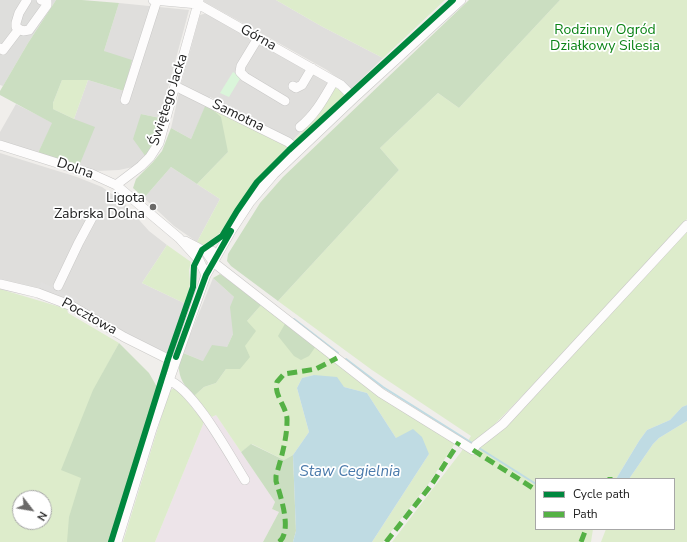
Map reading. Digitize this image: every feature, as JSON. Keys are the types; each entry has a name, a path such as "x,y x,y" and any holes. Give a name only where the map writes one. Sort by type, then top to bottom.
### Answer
{"street":[{"path":"27,0 17,18 16,27 23,31 28,30 47,5 48,1 41,0"},
{"name":"Górna","path":"152,0 199,2 258,38 341,84 354,98"},
{"path":"125,100 157,0"},
{"path":"117,542 174,362 206,275 250,202 274,174 298,150 462,0"},
{"name":"Świętego Jacka","path":"116,185 141,166 150,157 158,144 176,86 199,2"},
{"path":"0,48 3,50 19,29"},
{"path":"258,38 241,66 240,72 244,77 285,101"},
{"path":"293,86 296,88 302,85 312,68"},
{"path":"300,127 316,112 334,81"},
{"name":"Samotna","path":"176,86 246,115 298,150"},
{"name":"Dolna","path":"0,145 92,174 116,185 179,238 199,260 206,275"},
{"path":"58,286 94,214"},
{"path":"199,260 213,262 381,392 473,450 476,445 503,424 687,225"},
{"name":"Dolna","path":"179,238 206,252 213,262"},
{"path":"206,252 220,250"},
{"name":"Pocztowa","path":"0,284 38,293 72,306 124,337 174,362"},
{"path":"168,380 180,386 202,412 245,480"}],"shaded area":[{"path":"0,0 56,0 28,43 3,86 0,85"},
{"path":"203,0 276,0 321,26 383,58 351,89 327,70"},
{"path":"119,3 189,10 160,118 141,114 146,157 133,167 119,170 96,171 79,166 74,119 88,80 124,91 104,51"},
{"path":"207,13 335,87 316,117 293,140 210,97 191,139 171,128 181,84 200,15"},
{"path":"16,104 53,123 38,153 0,140 0,132"},
{"path":"0,153 77,177 102,187 123,202 149,231 167,245 142,283 186,304 167,355 56,296 0,281"},
{"path":"171,167 220,199 197,242 174,226 144,198"},
{"path":"213,278 234,297 233,334 227,347 203,361 183,353"},
{"path":"41,282 78,299 76,303 39,287"},
{"path":"216,415 275,502 272,509 279,512 263,542 155,542 204,422"}],"green space":[{"path":"56,0 82,0 119,3 104,51 132,60 124,91 88,80 62,80 53,103 53,109 95,127 79,166 38,153 52,123 0,95 0,91 28,43"},
{"path":"276,0 445,0 383,58 321,26"},
{"path":"469,0 560,0 459,108 438,93 380,148 399,170 278,301 231,266 227,261 228,254 260,203 283,177"},
{"name":"Rodzinny Ogród Działkowy Silesia","path":"560,0 687,0 687,219 528,390 493,426 483,434 490,440 687,231 687,405 682,407 670,420 647,430 617,478 535,478 535,530 593,530 591,542 392,542 461,452 471,436 372,370 278,301 399,170 380,148 438,93 459,108"},
{"path":"233,72 241,77 229,97 220,93"},
{"path":"62,80 88,80 74,119 53,109 53,103"},
{"path":"335,87 341,91 344,96 296,141 294,140 316,118"},
{"path":"206,104 289,146 254,182 220,233 204,245 197,242 220,199 197,184 228,152"},
{"path":"206,104 221,117 228,152 197,184 171,167 144,198 133,188 136,179 162,151 171,128 191,139"},
{"path":"141,114 160,118 154,142 146,157 133,139"},
{"path":"167,245 191,262 189,270 190,284 186,304 142,283"},
{"path":"220,274 262,304 247,321 256,331 245,346 250,357 240,369 226,369 216,383 204,387 194,396 185,386 181,378 179,363 183,353 203,361 212,345 227,347 233,334 230,307 234,297 213,278"},
{"path":"0,289 67,309 68,313 119,343 103,373 105,542 0,542"},
{"path":"262,304 316,346 455,443 429,483 383,542 372,542 429,454 396,438 367,393 344,387 314,375 302,378 297,388 309,432 293,455 284,460 252,444 241,452 216,415 212,417 194,396 204,387 216,383 245,346 247,321"},
{"path":"286,322 316,346 309,356 301,360 294,356 278,336"},
{"path":"119,343 149,373 157,387 109,542 67,542 69,517 81,478 61,470 93,390"},
{"path":"172,389 177,389 204,422 155,542 123,542 169,392"},
{"path":"687,421 687,542 601,542 606,530 675,530 675,478 630,478 653,444 659,438"},
{"path":"251,444 284,460 293,455 296,531 293,542 263,542 279,512 272,509 275,502 241,452"}],"water":[{"name":"Staw Cegielnia","path":"314,375 337,377 344,387 367,393 396,438 413,429 422,437 429,454 372,542 293,542 296,531 293,455 309,432 297,388 302,378"},
{"path":"687,405 687,421 659,438 653,444 630,478 617,478 647,430 670,420 682,407"}],"waterway":[{"path":"294,319 338,353"},
{"path":"346,359 383,387 472,443"},
{"path":"479,448 535,483"}],"marked path":[{"path":"279,542 283,537 285,522 276,476 285,442 287,416 277,392 277,382 284,374 316,369 337,358"},
{"path":"386,542 432,484 459,442"},
{"path":"473,450 535,489"},
{"path":"581,542 586,530"}],"cycle path":[{"path":"111,542 168,359 193,287 194,266 202,250 222,236 257,182 289,150 453,0"},
{"path":"176,357 206,275 231,231"}],"place":[{"name":"Ligota Zabrska Dolna","path":"153,207"}]}
